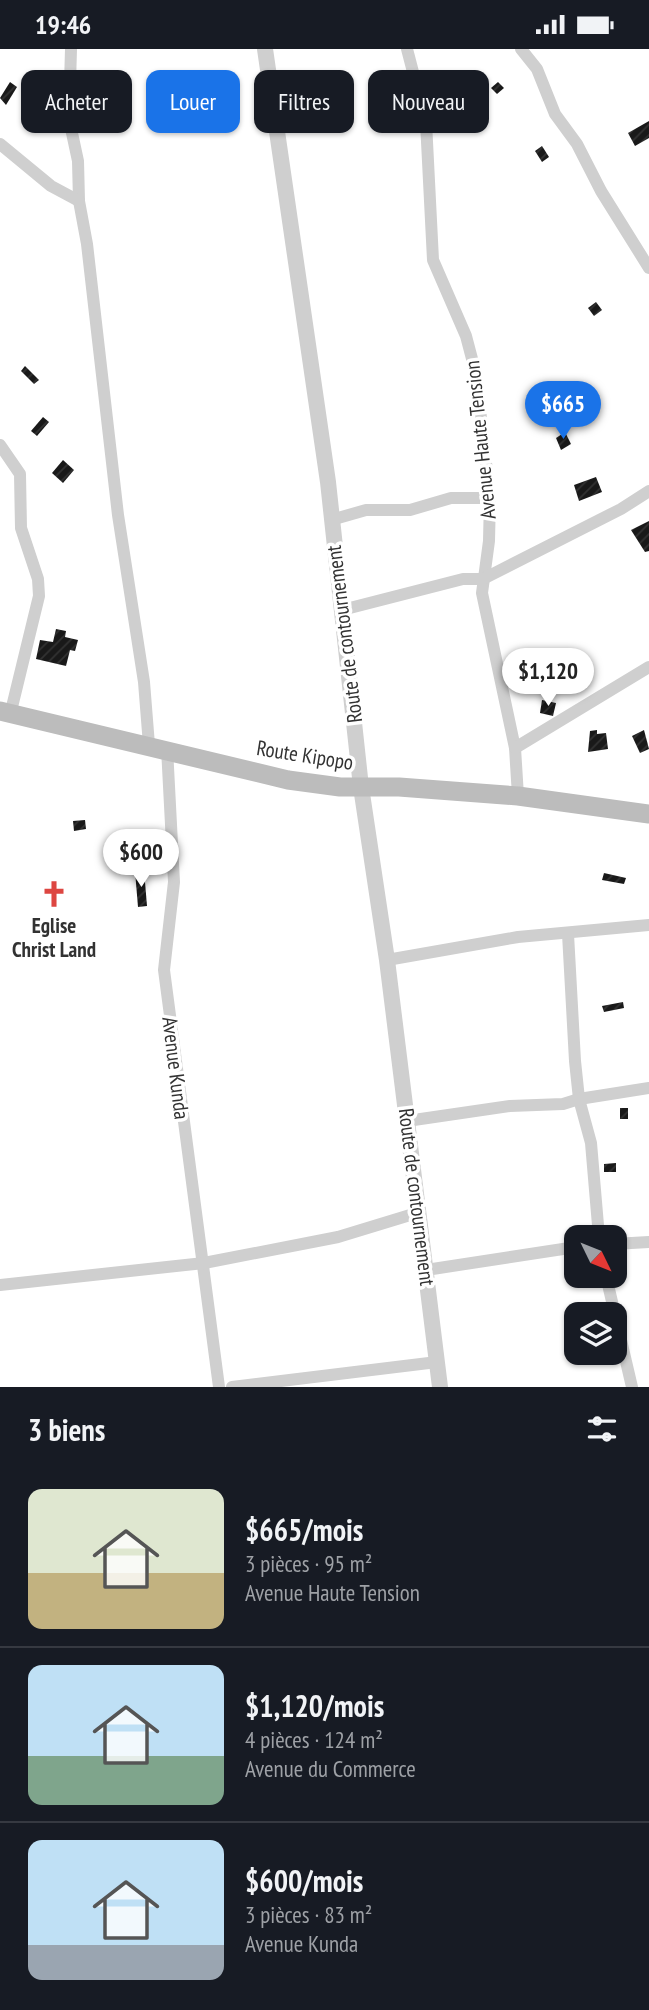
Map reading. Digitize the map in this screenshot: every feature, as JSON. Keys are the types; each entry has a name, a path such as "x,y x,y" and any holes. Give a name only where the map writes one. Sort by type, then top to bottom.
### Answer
{"main road":[{"name":"Route Kipopo","path":"6,711 288,780 518,796 649,814"}],"street":[{"name":"Avenue Kunda","path":"71,49 69,119 78,160 79,201 87,244 118,515 144,682 158,747 174,882 164,970 219,1387"},
{"name":"Route de contournement","path":"265,49 331,520 361,787 387,960 440,1387"},
{"name":"Avenue Haute Tension","path":"407,49 426,122 433,260 474,360 490,498 489,541 482,599 515,748 518,796"},
{"path":"521,49 537,69 555,114 577,143 601,191 649,268"},
{"path":"0,143 51,186 79,201"},
{"path":"0,445 20,474 21,528 38,579 39,596 6,711"},
{"path":"342,610 463,579 483,579 621,509 649,491"},
{"path":"331,520 366,510 410,510 452,498 490,498"},
{"path":"515,748 649,667"},
{"path":"387,960 518,937 649,925"},
{"path":"568,934 579,1098 591,1143 598,1225"},
{"path":"407,1121 510,1106 563,1104 579,1098 649,1089"},
{"path":"0,1285 204,1263 338,1237 420,1212"},
{"path":"627,1243 649,1242"},
{"path":"426,1270 564,1249"},
{"path":"609,1288 632,1387"},
{"path":"232,1387 437,1362"}],"building":[{"path":"10,82 17,87 6,105 0,98"},
{"path":"498,82 504,88 497,94 491,88"},
{"path":"649,121 649,138 635,146 628,133"},
{"path":"542,146 549,157 542,162 535,151"},
{"path":"596,302 602,310 594,316 588,308"},
{"path":"25,366 39,380 34,384 21,371"},
{"path":"43,417 49,422 37,436 31,431"},
{"path":"565,432 571,444 561,450 556,438"},
{"path":"63,460 74,470 63,483 52,473"},
{"path":"596,477 602,492 579,501 574,485"},
{"path":"649,521 649,551 645,552 631,530"},
{"path":"56,629 66,631 65,637 78,640 75,651 70,650 66,666 36,659 40,640 53,642"},
{"path":"542,700 556,703 553,716 540,713"},
{"path":"597,730 597,734 606,733 608,749 588,752 590,731"},
{"path":"644,730 649,749 640,753 632,736"},
{"path":"85,820 86,829 74,831 73,821"},
{"path":"144,870 147,906 138,907 135,871"},
{"path":"604,873 626,878 624,884 602,880"},
{"path":"623,1002 624,1008 604,1012 602,1006"},
{"path":"620,1108 628,1108 628,1119 620,1119"},
{"path":"616,1163 616,1172 604,1172 604,1164"}],"place":[{"name":"Eglise Christ Land","path":"54,894"}]}
